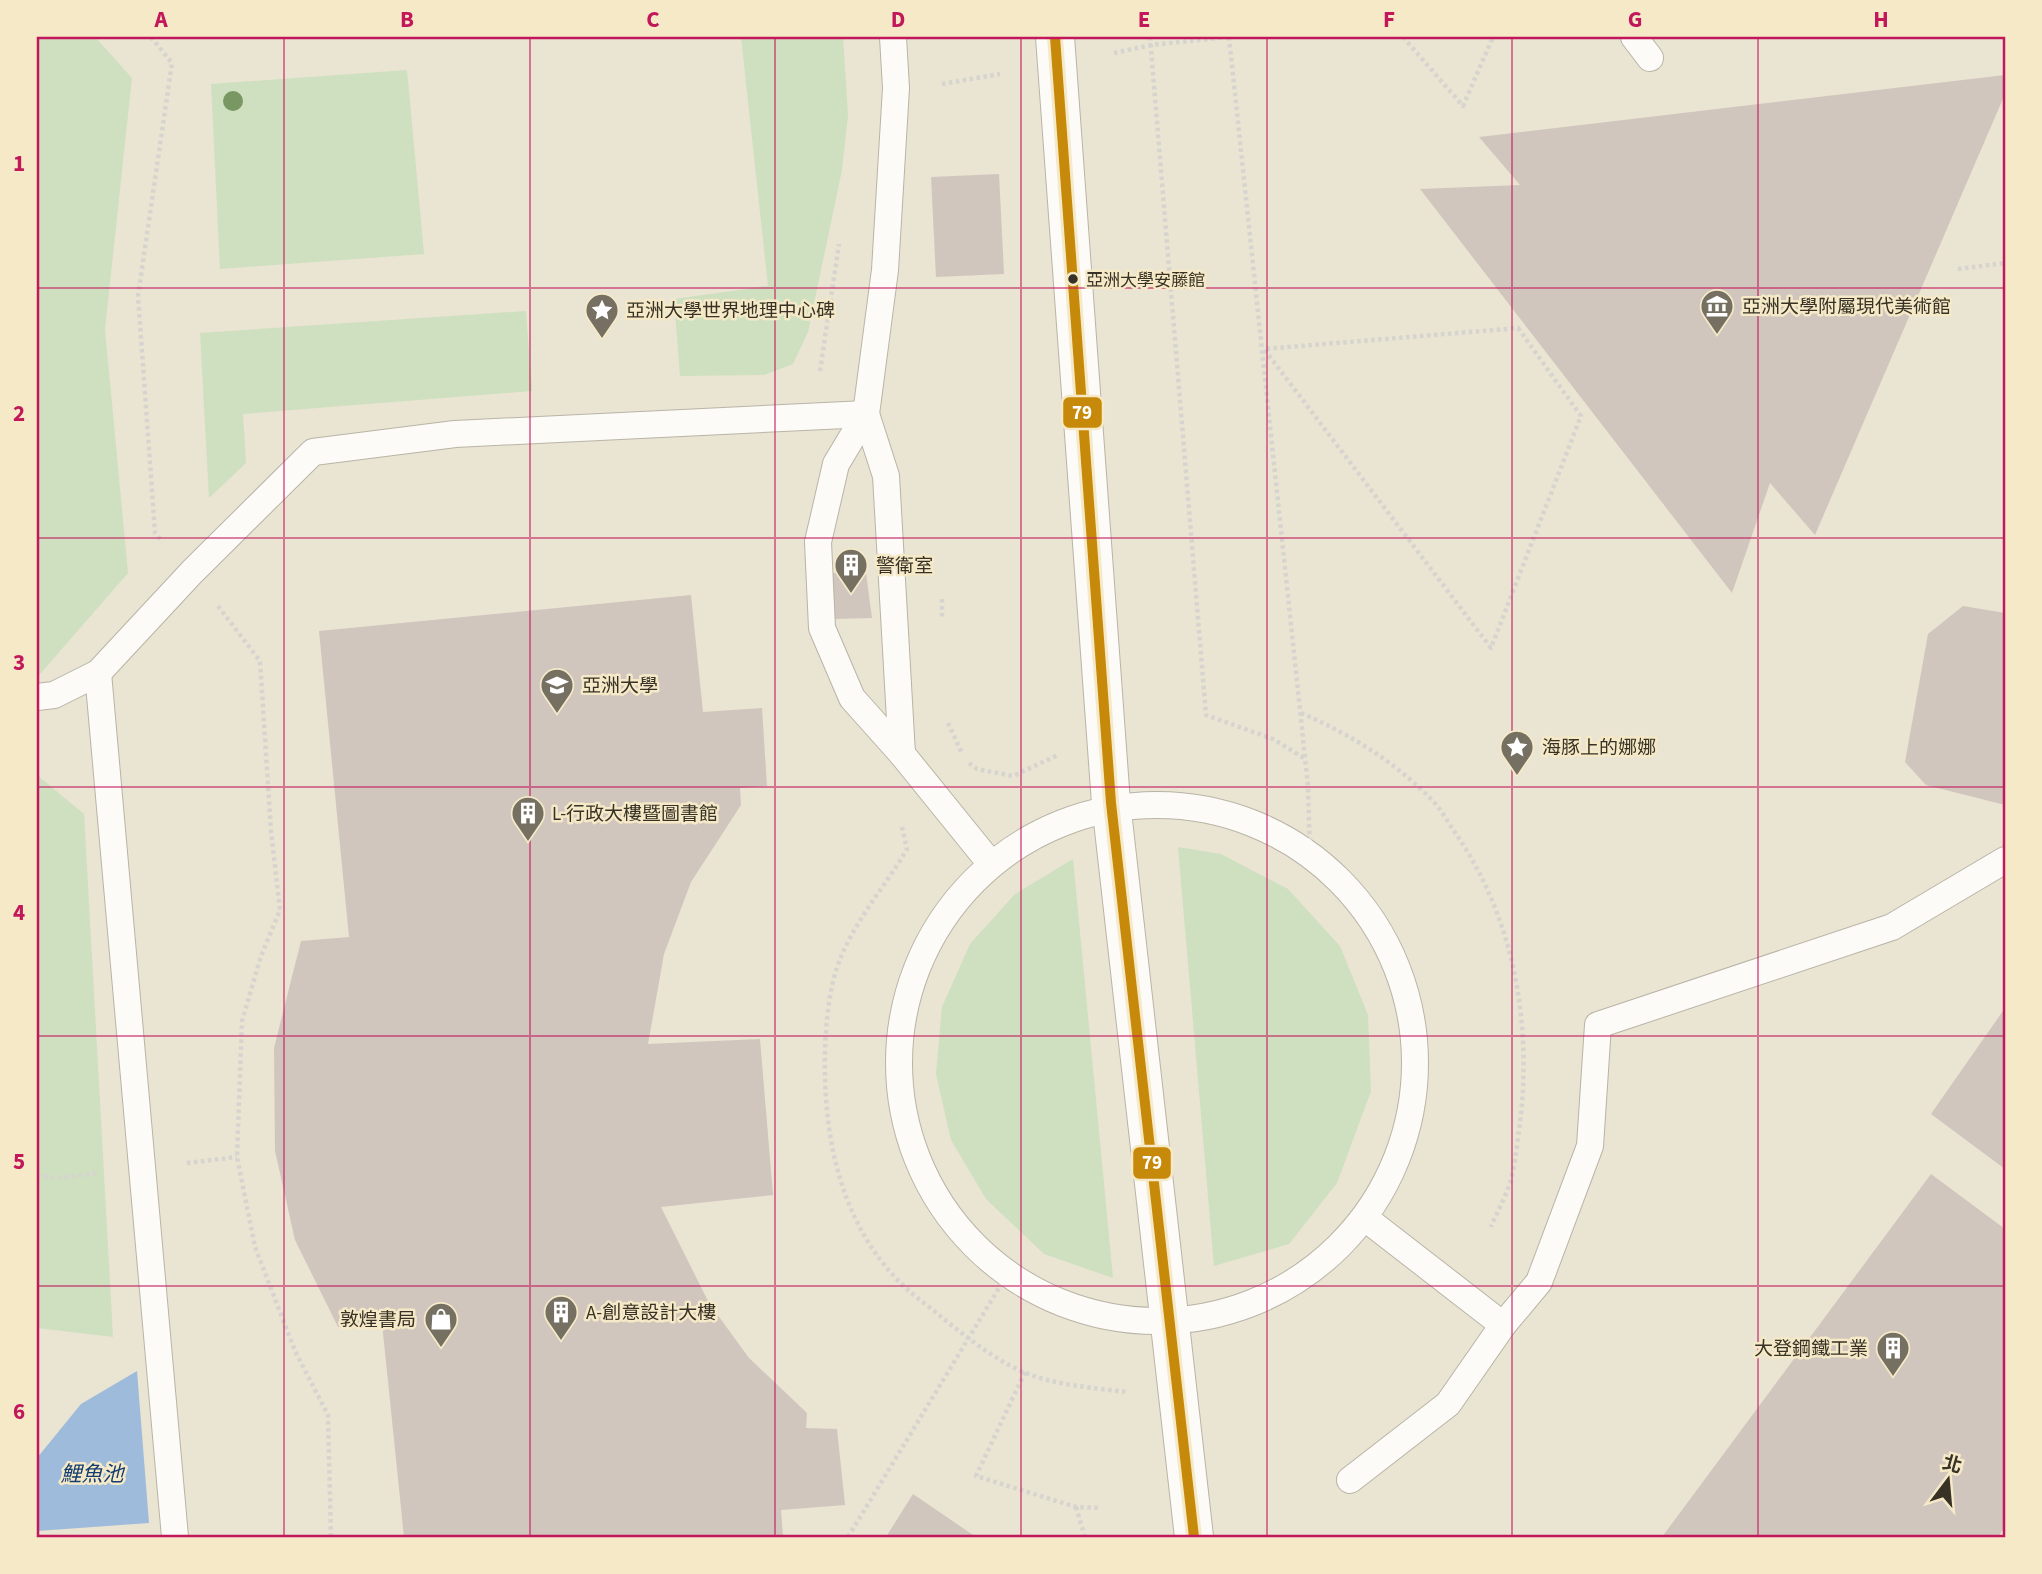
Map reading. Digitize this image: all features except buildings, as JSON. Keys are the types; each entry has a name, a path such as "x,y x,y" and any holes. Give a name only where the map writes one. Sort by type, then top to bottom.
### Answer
{"street":[{"path":"1055,37 1111,803 1194,1537"}],"lane":[{"path":"893,37 896,88 884,270 866,414 836,464 818,542 822,628 852,698 902,754 991,864"},
{"path":"1634,37 1650,58"},
{"path":"37,697 54,695 98,673 192,572 313,452 455,434 866,414"},
{"path":"866,414 887,476 902,754"},
{"path":"98,673 175,1537"},
{"path":"1111,803 1174,806 1222,814 1268,831 1310,855 1344,885 1378,930 1394,960 1408,1003 1416,1048 1414,1093 1406,1137 1389,1180 1365,1218 1327,1259 1279,1291 1226,1312 1170,1321 1120,1319 1070,1307 1025,1285 984,1255 950,1218 923,1174 906,1127 898,1077 901,1026 913,977 933,932 964,891 991,864 1040,833 1111,803"},
{"path":"1350,1480 1448,1404 1503,1325 1539,1282 1590,1146 1598,1024 1892,928 2005,860"},
{"path":"1365,1218 1503,1325"}],"path":[{"path":"151,37 172,63 138,296 155,533 192,572 260,661 271,831 280,910 261,956 242,1021 237,1157 255,1247 295,1351 328,1415 331,1537"},
{"path":"1150,37 1206,715 1273,739 1305,758"},
{"path":"1114,53 1229,37 1264,349 1305,758 1310,855"},
{"path":"1403,37 1463,106 1493,37"},
{"path":"943,83 1000,74"},
{"path":"814,418 824,331 841,231"},
{"path":"1958,269 2005,263"},
{"path":"1518,328 1581,416 1491,648 1264,349 1518,328"},
{"path":"942,598 943,625"},
{"path":"1300,712 1341,730 1393,764 1434,802 1466,848 1490,893 1508,938 1525,1047 1518,1142 1510,1183 1491,1227"},
{"path":"947,715 948,727 965,760 977,769 1013,776 1106,732"},
{"path":"901,823 907,849 889,881 861,919 840,958 830,1004 824,1057 826,1117 838,1180 867,1241 905,1288 991,1355 1025,1372 1058,1381 1131,1392"},
{"path":"37,1175 58,1178 142,1168"},
{"path":"848,1537 1008,1273"},
{"path":"1025,1372 976,1476 1076,1507 1101,1508"},
{"path":"1076,1507 1085,1537"}],"green space":[{"path":"37,37 95,37 132,78 105,329 128,573 40,674 37,674"},
{"path":"741,37 843,37 848,115 842,170 808,332 793,364 764,375 680,376 674,299 768,286"},
{"path":"407,70 424,254 220,269 211,84"},
{"path":"526,311 532,391 243,414 246,463 209,498 200,333"},
{"path":"37,775 84,814 113,1337 37,1328"},
{"path":"1178,847 1221,854 1288,889 1340,946 1368,1015 1371,1091 1337,1183 1289,1244 1214,1266"},
{"path":"1073,859 1113,1278 1044,1254 986,1199 951,1140 936,1074 942,1007 970,944 1015,894"}],"water":[{"name":"鯉魚池","path":"137,1371 149,1523 37,1531 37,1458 81,1404"}],"transit line":[{"name":"79","path":"1055,37 1111,803 1194,1537"}],"place":[{"name":"亞洲大學安藤館","path":"1073,279"},
{"name":"亞洲大學附屬現代美術館","path":"1717,336"},
{"name":"亞洲大學世界地理中心碑","path":"602,340"},
{"name":"警衛室","path":"851,595"},
{"name":"亞洲大學","path":"557,715"},
{"name":"海豚上的娜娜","path":"1517,777"},
{"name":"L-行政大樓暨圖書館","path":"528,843"},
{"name":"A-創意設計大樓","path":"561,1342"},
{"name":"敦煌書局","path":"441,1349"},
{"name":"大登鋼鐵工業","path":"1893,1378"}]}
